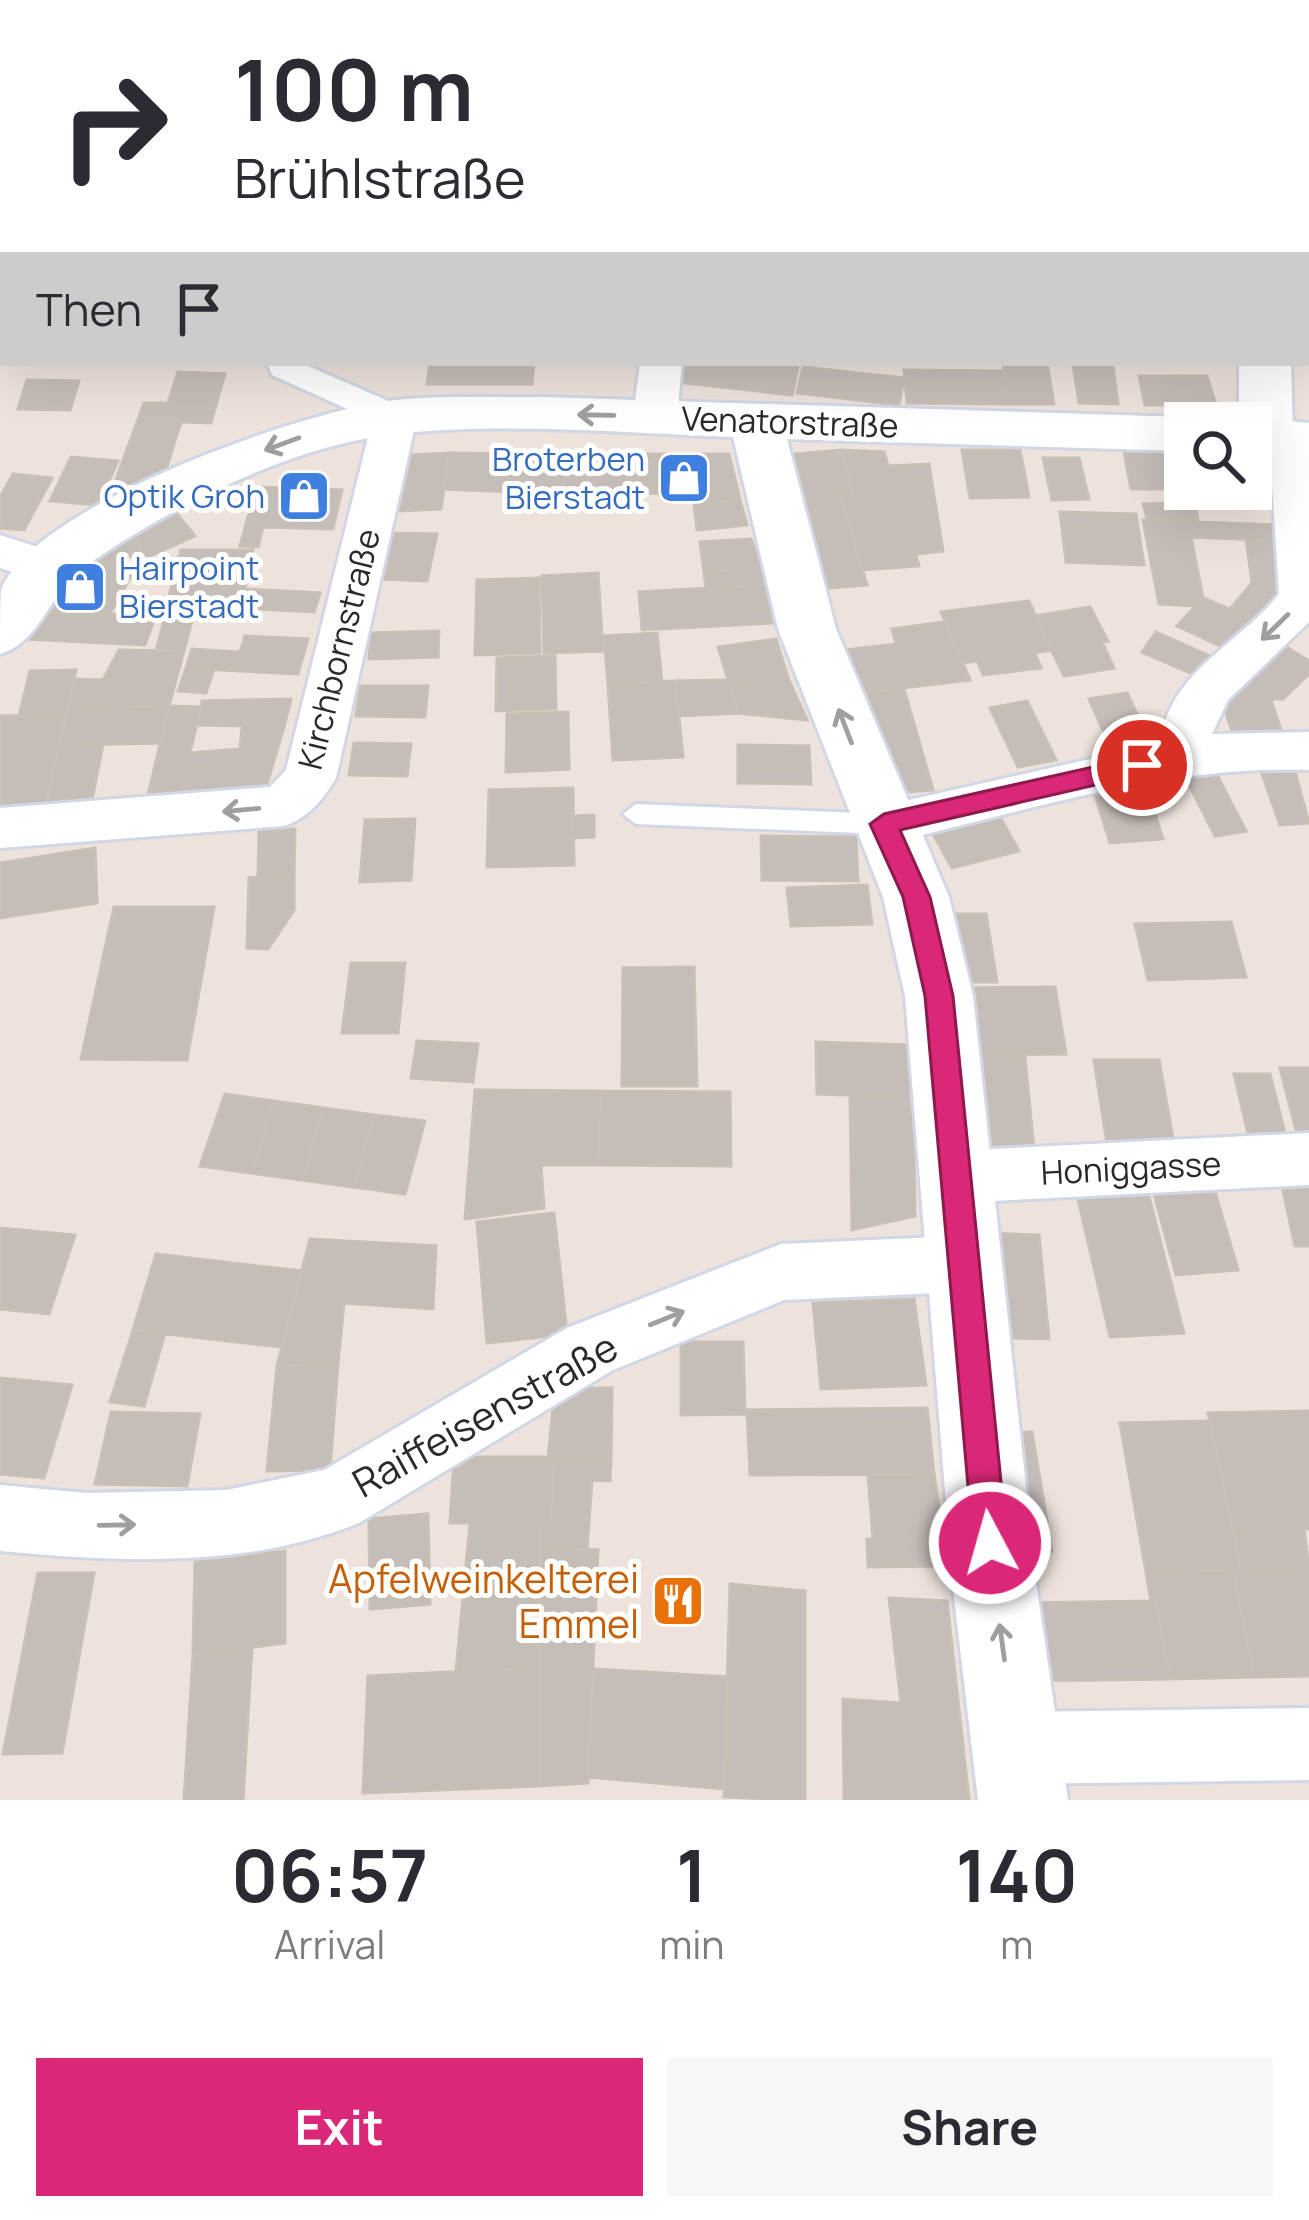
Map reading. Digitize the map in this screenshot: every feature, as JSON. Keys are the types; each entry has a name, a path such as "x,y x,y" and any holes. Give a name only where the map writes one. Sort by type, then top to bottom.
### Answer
{"main road":[{"path":"1266,366 1279,437"},
{"name":"Venatorstraße","path":"0,633 24,559 111,524 231,462 304,436 395,417 755,419 1164,433"},
{"path":"755,419 807,628 916,897 939,996 961,1264 1020,1774"}],"street":[{"name":"Venatorstraße","path":"284,366 395,417"},
{"path":"655,417 661,366"},
{"name":"Kirchbornstraße","path":"0,828 284,806 310,778 395,417"},
{"path":"1185,755 1187,716 1197,702 1303,596 1279,437"},
{"path":"884,824 1185,755 1251,749 1309,751"},
{"name":"Honiggasse","path":"953,1177 1309,1159"},
{"name":"Raiffeisenstraße","path":"0,1518 86,1526 226,1523 335,1500 590,1349 781,1273 814,1267 961,1264"},
{"path":"1020,1774 1309,1744"}],"lane":[{"path":"636,814 884,824"}],"building":[{"path":"430,366 534,366 532,384 427,384"},
{"path":"679,366 798,366 792,395 676,382"},
{"path":"1003,366 1048,366 1054,404 1009,404"},
{"path":"1073,366 1113,366 1118,404 1079,403"},
{"path":"803,367 904,378 899,405 797,393"},
{"path":"904,370 1005,371 1009,404 907,403"},
{"path":"178,372 225,374 211,423 181,422 163,479 111,493 144,403 168,403"},
{"path":"1139,376 1207,376 1215,402 1164,402 1145,405"},
{"path":"27,380 79,381 70,410 18,409"},
{"path":"841,450 884,452 888,466 929,464 943,551 916,554 919,566 862,570 840,494 853,493"},
{"path":"841,450 853,493 796,498 784,455"},
{"path":"962,450 1020,450 1029,497 970,498"},
{"path":"1124,451 1164,452 1164,489 1131,489"},
{"path":"449,453 570,454 563,494 443,489"},
{"path":"449,453 441,509 399,511 412,455"},
{"path":"570,454 633,454 631,493 563,494"},
{"path":"633,454 729,454 740,500 694,504 690,494 631,493"},
{"path":"71,457 118,461 98,505 50,501"},
{"path":"1043,458 1079,458 1089,499 1052,500"},
{"path":"13,474 52,478 24,530 0,528 0,497"},
{"path":"256,487 342,490 333,529 263,527 258,547 240,546"},
{"path":"840,494 867,585 821,589 796,498"},
{"path":"740,500 747,525 697,530 694,504"},
{"path":"1164,503 1164,510 1196,510 1198,520 1147,519 1143,504"},
{"path":"1060,512 1136,514 1144,565 1066,562"},
{"path":"177,514 195,536 148,557 130,534"},
{"path":"1143,520 1277,525 1281,541 1191,537 1203,598 1195,606 1159,604"},
{"path":"392,533 437,534 427,581 382,579"},
{"path":"130,534 143,550 115,564 76,559"},
{"path":"751,539 763,568 704,572 700,542"},
{"path":"1246,539 1281,541 1287,594 1258,621 1230,609 1252,583"},
{"path":"181,550 253,550 243,597 169,596"},
{"path":"76,559 136,567 110,614 41,610"},
{"path":"763,568 766,585 706,589 704,572"},
{"path":"598,573 603,651 544,653 542,576"},
{"path":"539,578 540,653 475,655 477,580"},
{"path":"766,585 772,623 642,630 639,592"},
{"path":"245,589 320,593 314,612 239,608"},
{"path":"1203,598 1258,621 1231,651 1177,626"},
{"path":"1029,601 1051,650 1035,653 1041,668 983,675 977,661 963,663 941,612"},
{"path":"1090,607 1108,641 1102,642 1114,668 1064,676 1035,616"},
{"path":"166,612 194,613 184,651 156,651"},
{"path":"35,613 156,615 145,645 26,639"},
{"path":"945,622 970,680 851,694 837,651 896,644 892,629"},
{"path":"439,631 438,657 369,659 371,633"},
{"path":"1156,632 1221,661 1202,678 1142,652"},
{"path":"657,633 662,682 608,684 604,636"},
{"path":"245,636 308,639 298,674 186,668 192,649 240,652"},
{"path":"776,639 788,678 730,686 718,647"},
{"path":"1280,643 1309,661 1309,674 1283,699 1221,698"},
{"path":"119,650 184,651 169,706 68,708 74,679 103,680"},
{"path":"555,656 556,709 496,711 497,658"},
{"path":"186,668 214,669 206,693 178,691"},
{"path":"76,670 66,715 19,716 30,671"},
{"path":"788,678 807,720 738,713 730,686"},
{"path":"728,680 738,713 679,716 675,681"},
{"path":"675,681 683,757 613,760 608,684"},
{"path":"360,686 428,686 425,717 356,716"},
{"path":"904,689 933,790 885,794 858,693"},
{"path":"1127,693 1149,740 1110,746 1089,699"},
{"path":"1270,697 1281,730 1232,731 1221,698"},
{"path":"291,699 284,727 197,725 202,701"},
{"path":"1027,701 1056,760 1018,767 990,708"},
{"path":"169,706 201,707 190,753 240,749 242,727 284,727 267,784 148,795"},
{"path":"169,706 162,743 59,745 68,708"},
{"path":"568,712 569,769 506,772 507,714"},
{"path":"66,715 44,811 0,812 0,716"},
{"path":"354,743 411,744 407,776 349,775"},
{"path":"103,744 92,800 47,801 59,745"},
{"path":"738,745 809,746 811,784 738,783"},
{"path":"1292,761 1309,823 1280,825 1258,762"},
{"path":"1214,769 1246,831 1215,836 1184,775"},
{"path":"1145,784 1163,839 1110,843 1093,788"},
{"path":"573,788 574,865 487,867 489,790"},
{"path":"594,815 594,837 573,838 573,816"},
{"path":"1000,817 1019,851 952,868 933,834"},
{"path":"415,819 411,880 360,882 365,820"},
{"path":"295,829 294,874 258,877 259,832"},
{"path":"761,836 856,837 858,881 762,880"},
{"path":"95,848 97,903 0,918 0,863"},
{"path":"294,874 294,910 248,914 249,878"},
{"path":"867,885 872,924 791,926 787,888"},
{"path":"114,907 214,907 187,1060 81,1059"},
{"path":"294,910 268,949 247,948 248,914"},
{"path":"951,914 986,914 997,982 961,982"},
{"path":"1231,922 1246,977 1148,980 1135,924"},
{"path":"351,963 405,963 398,1033 342,1033"},
{"path":"694,967 697,1086 622,1086 623,968"},
{"path":"1055,987 1066,1054 965,1055 956,988"},
{"path":"417,1041 478,1044 473,1082 411,1078"},
{"path":"816,1042 909,1045 913,1097 817,1094"},
{"path":"968,1056 1025,1057 1035,1161 975,1160"},
{"path":"1094,1060 1159,1060 1175,1150 1108,1150"},
{"path":"1280,1068 1309,1068 1309,1138 1298,1138"},
{"path":"1234,1074 1270,1074 1286,1137 1249,1138"},
{"path":"475,1090 601,1091 598,1165 541,1165 544,1208 465,1219"},
{"path":"601,1091 730,1092 731,1166 598,1165"},
{"path":"225,1094 274,1101 251,1173 200,1166"},
{"path":"850,1095 913,1097 915,1216 852,1230"},
{"path":"274,1101 324,1108 302,1180 251,1173"},
{"path":"324,1108 374,1115 354,1187 302,1180"},
{"path":"374,1115 425,1121 405,1194 354,1187"},
{"path":"1281,1181 1309,1181 1309,1246 1295,1246"},
{"path":"1212,1182 1238,1270 1176,1275 1152,1187"},
{"path":"1146,1185 1184,1333 1110,1337 1076,1190"},
{"path":"554,1213 567,1334 487,1343 477,1222"},
{"path":"0,1228 75,1235 49,1314 0,1309"},
{"path":"980,1233 1039,1235 1049,1339 988,1337"},
{"path":"310,1239 436,1246 433,1309 344,1303 338,1364 277,1366"},
{"path":"156,1254 302,1271 281,1347 133,1330"},
{"path":"914,1299 926,1385 821,1389 813,1303"},
{"path":"133,1330 165,1333 144,1406 110,1402"},
{"path":"681,1342 743,1342 745,1414 681,1415"},
{"path":"338,1364 330,1470 267,1471 277,1366"},
{"path":"0,1378 72,1385 44,1478 0,1474"},
{"path":"555,1388 612,1388 611,1458 548,1458"},
{"path":"927,1408 934,1474 750,1475 747,1410"},
{"path":"1309,1411 1309,1529 1233,1530 1208,1413"},
{"path":"111,1412 200,1414 187,1486 95,1484"},
{"path":"1210,1421 1241,1570 1146,1572 1120,1423"},
{"path":"1032,1432 1052,1551 1013,1553 994,1434"},
{"path":"454,1457 554,1457 551,1523 450,1523"},
{"path":"554,1457 611,1458 610,1481 592,1480 587,1550 540,1547 540,1523 551,1523"},
{"path":"934,1474 947,1566 868,1567 867,1539 873,1539 868,1475"},
{"path":"428,1514 430,1604 370,1609 369,1519"},
{"path":"470,1523 540,1523 538,1668 456,1672"},
{"path":"1304,1529 1309,1569 1241,1570 1233,1530"},
{"path":"540,1547 598,1550 588,1783 539,1786"},
{"path":"285,1551 285,1643 193,1655 195,1562"},
{"path":"1309,1569 1309,1676 1254,1677 1233,1570"},
{"path":"1233,1570 1254,1677 1170,1679 1146,1572"},
{"path":"38,1573 94,1573 62,1753 3,1754"},
{"path":"730,1584 805,1591 805,1800 724,1797"},
{"path":"889,1598 947,1601 969,1800 844,1800 843,1699 901,1703"},
{"path":"1156,1601 1170,1679 1027,1681 1017,1603"},
{"path":"252,1647 243,1800 184,1800 193,1655"},
{"path":"538,1668 539,1786 363,1793 368,1676"},
{"path":"594,1669 728,1677 725,1789 587,1777"}],"place":[{"name":"Broterben Bierstadt","path":"684,478"},
{"name":"Optik Groh","path":"304,496"},
{"name":"Hairpoint Bierstadt","path":"80,587"},
{"name":"Apfelweinkelterei Emmel","path":"678,1601"}],"route":[{"path":"990,1543 939,996 916,897 884,824 1142,765"}]}
